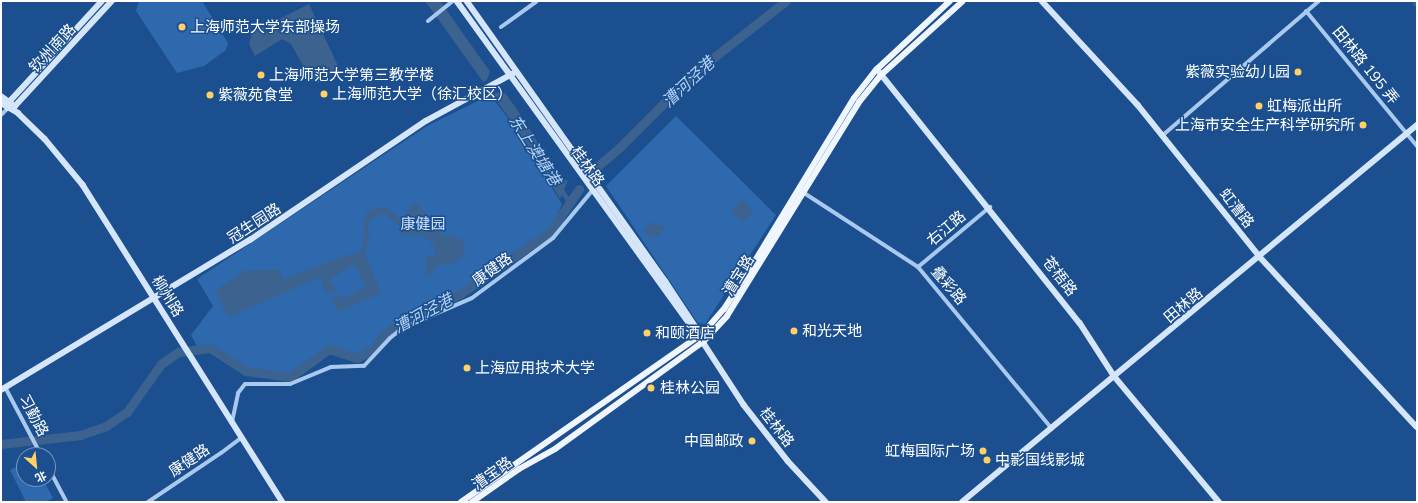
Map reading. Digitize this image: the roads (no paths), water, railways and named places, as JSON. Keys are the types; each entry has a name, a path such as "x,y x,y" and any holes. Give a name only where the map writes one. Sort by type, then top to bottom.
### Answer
{"main road":[{"name":"漕宝路","path":"472,502 519,469 555,448 703,342 728,316 854,98 877,69 950,1"},
{"name":"漕宝路","path":"461,502 700,336 724,309 859,102 882,75 963,1"}],"street":[{"name":"钦州南路","path":"1,115 8,108 10,101 102,1"},
{"name":"钦州南路","path":"8,108 15,106 112,1"},
{"path":"430,20 453,1"},
{"name":"桂林路","path":"457,1 591,190 700,336"},
{"name":"桂林路","path":"466,1 700,336 744,404 788,461 826,502"},
{"path":"501,27 537,1"},
{"name":"虹漕路","path":"1042,1 1163,135 1260,257 1417,427"},
{"path":"1163,135 1319,1"},
{"name":"田林路 195 弄","path":"1306,11 1417,146"},
{"name":"苍梧路","path":"877,69 990,207 1097,344 1115,376 1219,502"},
{"name":"冠生园路","path":"3,388 268,229 414,129 501,82 516,72"},
{"name":"柳州路","path":"1,96 10,101 15,106 18,113"},
{"name":"柳州路","path":"1,103 18,113 52,147 75,174 283,502"},
{"name":"田林路","path":"962,502 1260,257 1417,125"},
{"name":"康健路","path":"232,422 238,393 244,384 290,384 331,367 364,366 390,338 403,328 472,298 553,238 587,200 591,190 596,186"},
{"name":"叠彩路","path":"801,192 918,267 1052,429"},
{"name":"右江路","path":"918,267 990,207"},
{"name":"习勤路","path":"3,388 37,447"},
{"name":"康健路","path":"148,502 221,454 242,436"},
{"path":"56,482 67,502"}],"water":[{"path":"425,1 440,1 518,111 559,176 563,180 568,180 560,199 512,122"},
{"path":"309,4 339,68 318,83 311,80 291,44 282,39 255,56 249,44 252,33"},
{"path":"743,200 753,212 741,223 731,210"},
{"path":"416,203 428,215 432,226 443,235 460,238 464,243 463,255 454,264 440,264 428,277 425,258 435,256 434,245 423,236 402,235 400,227 383,213 368,222 369,242 365,253 381,293 339,312 331,299 339,295 344,299 366,286 354,265 330,279 337,290 327,294 321,283 323,276 231,316 225,312 216,290 245,270 279,270 284,279 350,254 357,254 363,247 365,215 373,208 384,207 393,212 402,222 410,206"},
{"path":"651,221 654,225 665,225 662,232 656,237 649,237 644,231"}],"waterway":[{"name":"漕河泾港","path":"594,169 620,147 695,72 786,1"},
{"name":"东上澳塘港","path":"560,188 569,202"},
{"name":"漕河泾港","path":"1,444 80,435 106,426 127,412 161,364 178,352 210,348 246,371 290,377 329,349 357,358 373,350 383,335 402,322 460,294 550,232 579,189"}],"place":[{"name":"上海师范大学东部操场","path":"182,27"},
{"name":"紫薇实验幼儿园","path":"1298,72"},
{"name":"上海师范大学第三教学楼","path":"261,75"},
{"name":"上海师范大学（徐汇校区）","path":"324,94"},
{"name":"紫薇苑食堂","path":"210,95"},
{"name":"虹梅派出所","path":"1259,106"},
{"name":"上海市安全生产科学研究所","path":"1363,125"},
{"name":"和光天地","path":"794,331"},
{"name":"和颐酒店","path":"647,333"},
{"name":"上海应用技术大学","path":"467,368"},
{"name":"桂林公园","path":"651,388"},
{"name":"中国邮政","path":"752,441"},
{"name":"虹梅国际广场","path":"983,451"},
{"name":"中影国线影城","path":"987,460"}],"park label":[{"name":"康健园","path":"423,224"}]}
